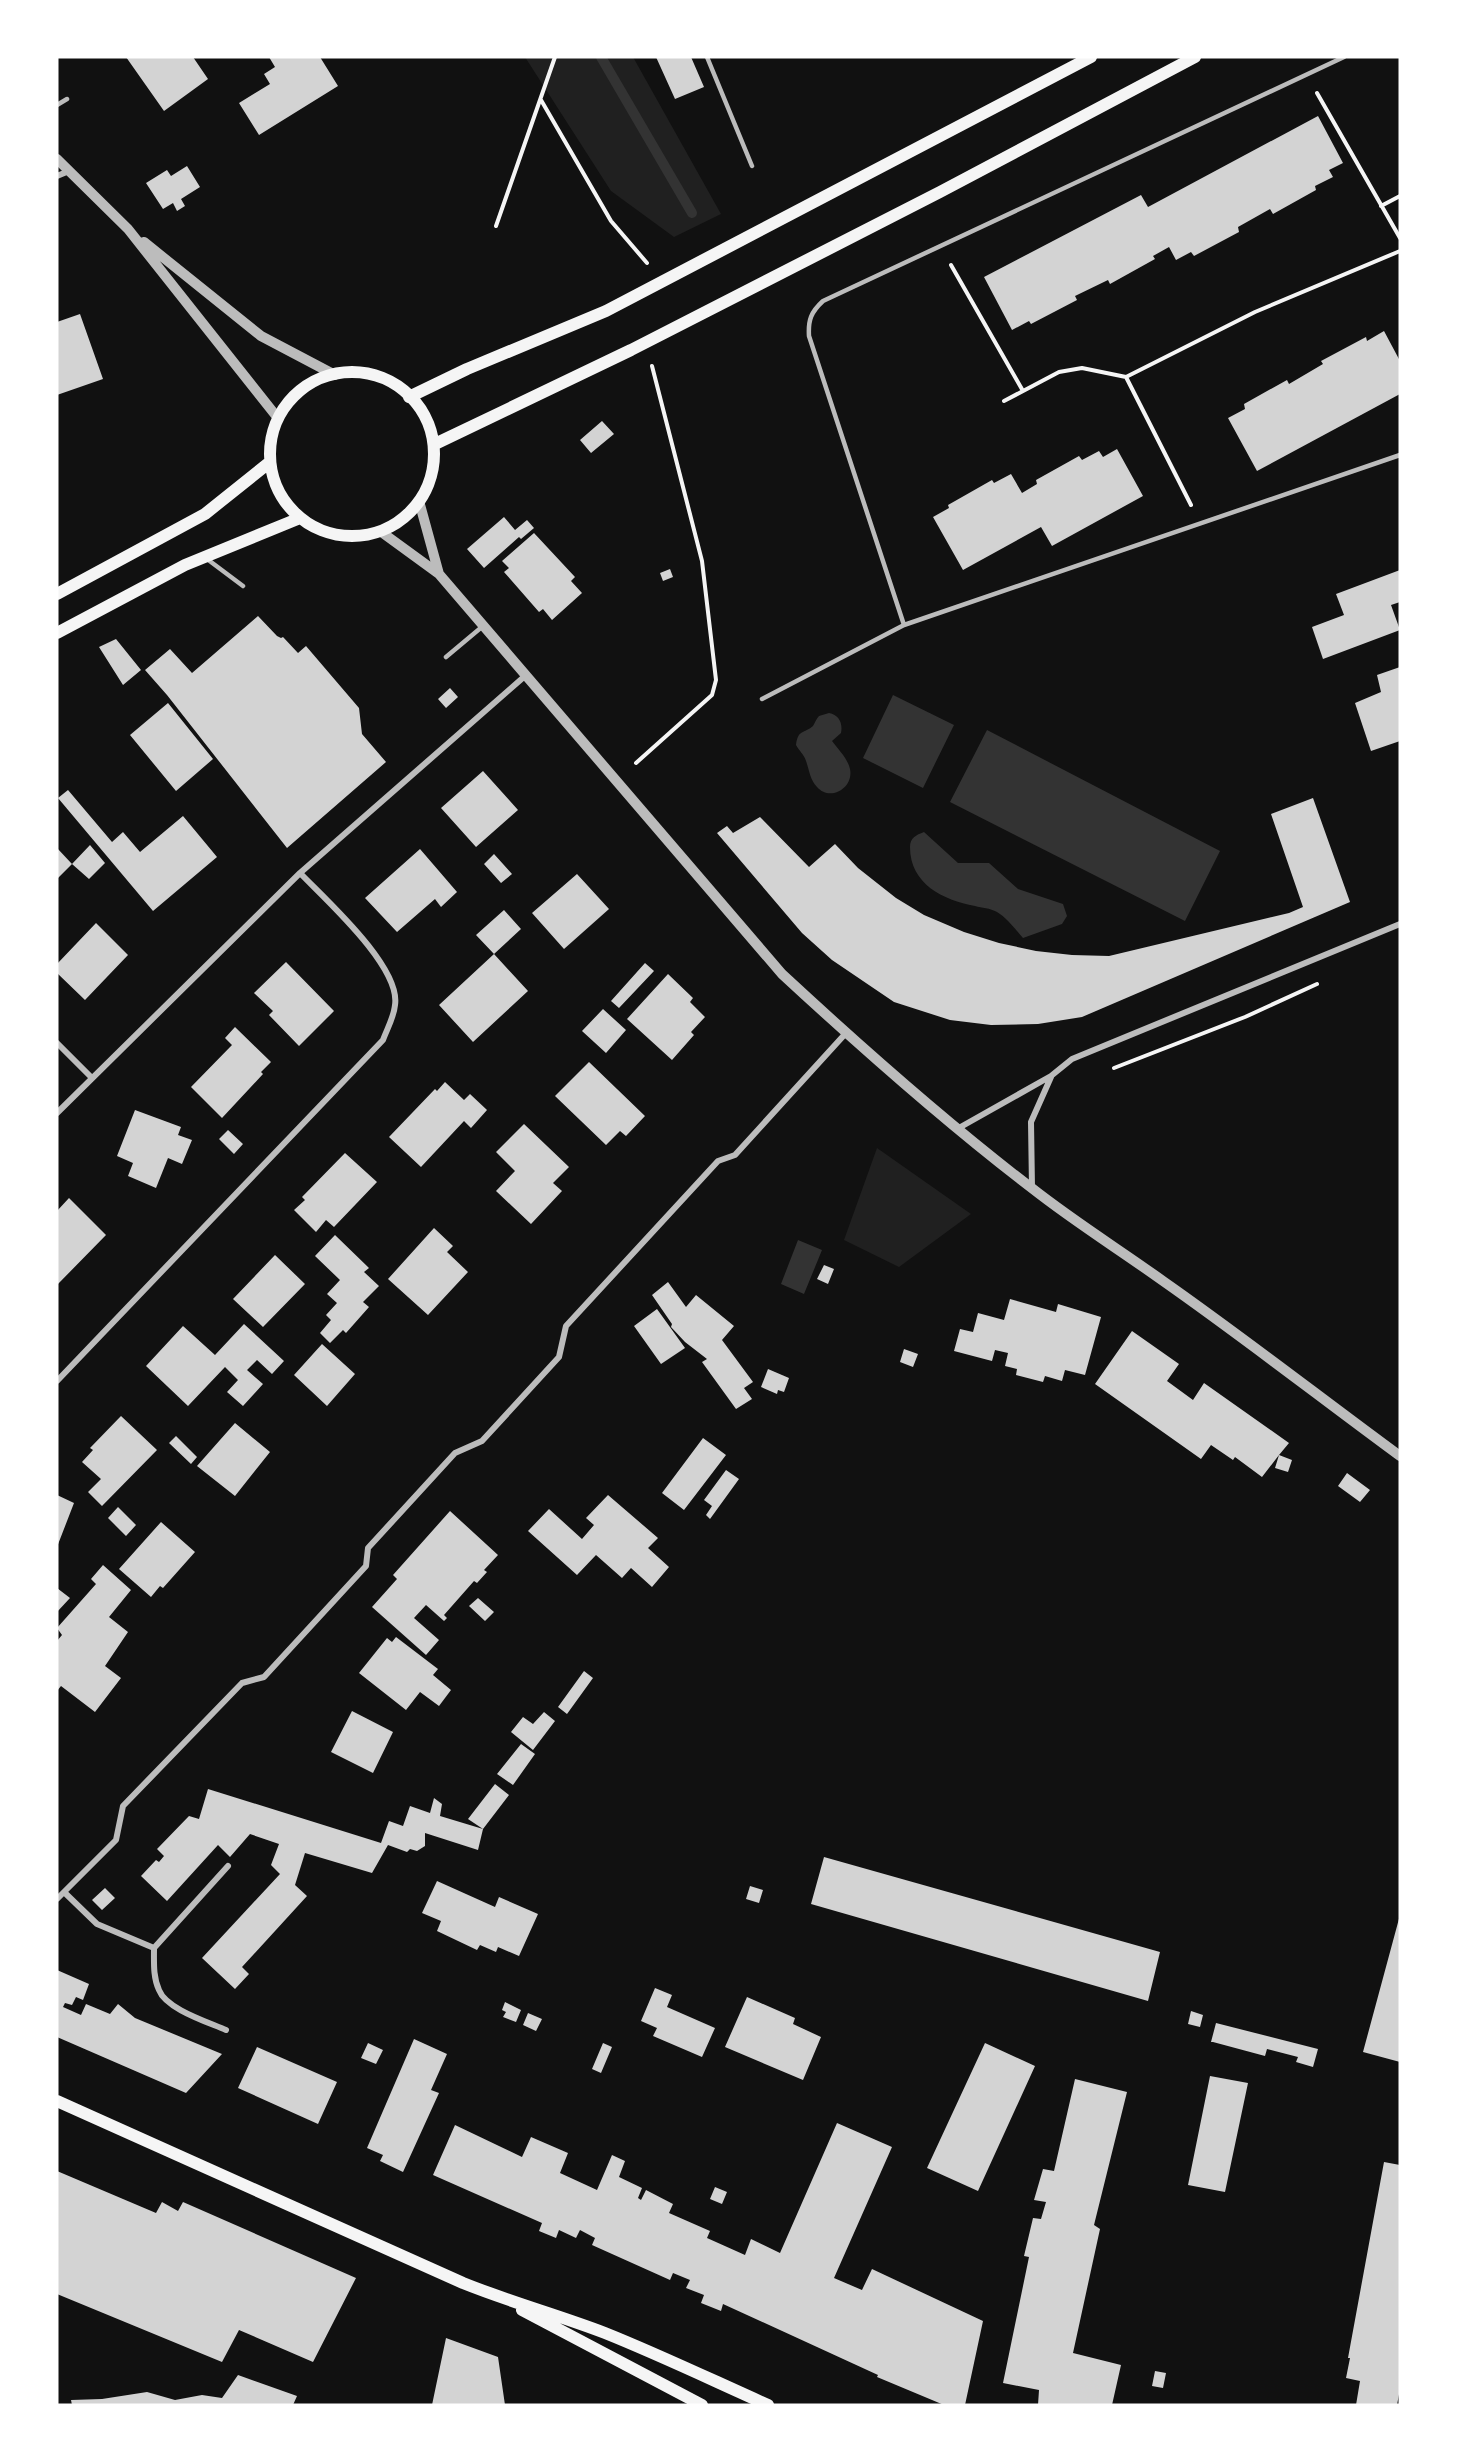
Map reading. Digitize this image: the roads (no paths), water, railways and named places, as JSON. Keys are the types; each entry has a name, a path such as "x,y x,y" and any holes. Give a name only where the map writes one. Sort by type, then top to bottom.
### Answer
{"main road":[{"path":"409,398 467,369 606,311 1091,57"},
{"path":"435,444 631,350 1195,57"},
{"path":"351,370 371,373 392,382 409,398 425,417 435,444 433,474 419,501 402,519 380,531 352,536 325,531 300,518 285,502 275,483 270,462 272,438 278,417 294,396 313,383 351,370"},
{"path":"57,594 205,514 270,462"},
{"path":"57,633 204,557 300,518"},
{"path":"57,2101 412,2261 505,2300 556,2315 607,2334 768,2405"},
{"path":"505,2300 542,2322 702,2405"}],"street":[{"path":"57,159 128,229 261,336 335,375"},
{"path":"57,176 69,171"},
{"path":"128,229 278,417"},
{"path":"419,501 439,574"},
{"path":"380,531 439,574 782,974 846,1033 957,1129 1032,1189 1162,1280 1400,1456"},
{"path":"57,1113 300,873 525,676"},
{"path":"57,1381 383,1040 396,1004 388,972 365,942 300,873"},
{"path":"957,1129 1052,1076 1072,1059 1400,924"},
{"path":"57,1899 116,1840 123,1806 242,1683 264,1677 366,1566 368,1548 455,1453 482,1441 559,1357 566,1326 718,1161 735,1155 846,1033"},
{"path":"57,1043 92,1078"},
{"path":"1032,1189 1031,1122 1052,1076"},
{"path":"226,2030 172,2006 159,1993 154,1975 154,1948 228,1866"},
{"path":"65,1893 97,1924 154,1948"}],"lane":[{"path":"707,57 752,166"},
{"path":"904,625 809,336 808,324 812,311 823,301 1344,57"},
{"path":"57,105 67,99"},
{"path":"762,699 904,625 1400,455"},
{"path":"204,557 243,586"},
{"path":"446,657 483,626"}],"waterway":[{"path":"601,57 692,213"}]}
